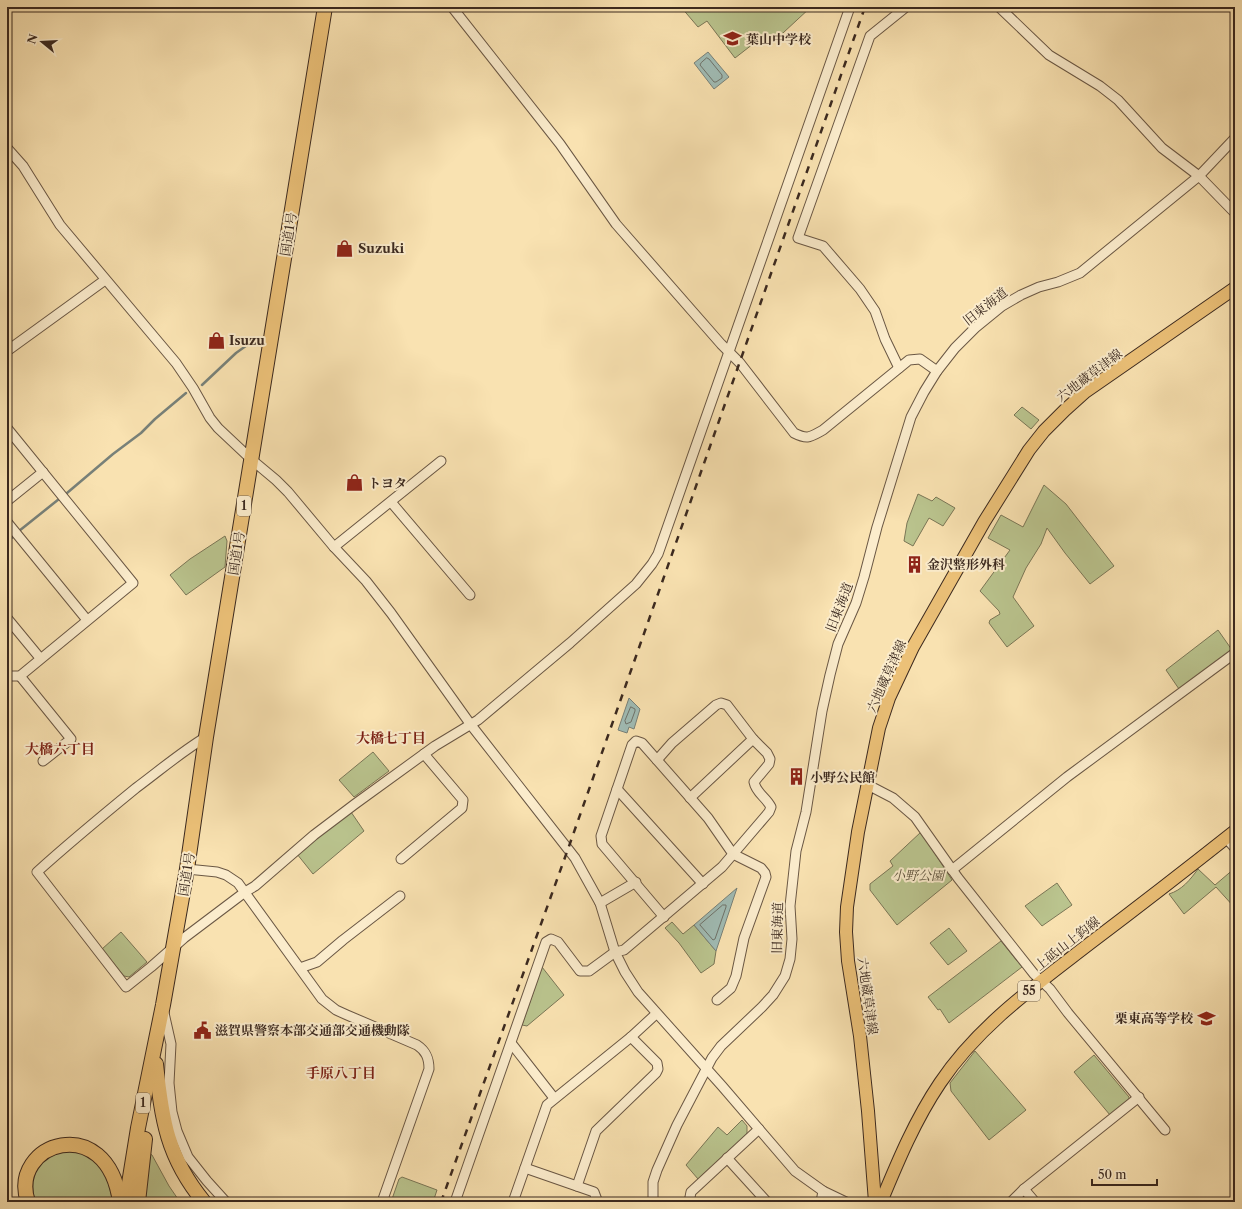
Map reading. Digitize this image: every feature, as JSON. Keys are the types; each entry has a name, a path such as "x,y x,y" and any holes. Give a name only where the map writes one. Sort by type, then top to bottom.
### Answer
{"highway":[{"name":"国道1号","path":"126,1202 138,1128 163,1005 187,869 206,737 325,7"},
{"name":"国道1号","path":"138,1202 163,1005"},
{"path":"156,1064 160,1097 168,1137 182,1172 204,1202"},
{"path":"28,1202 26,1197 26,1186 28,1175 39,1156 46,1150 55,1146 75,1144 93,1151 107,1165 116,1184 120,1202"}],"main road":[{"name":"六地蔵草津線","path":"875,1202 868,1111 860,1036 848,961 846,932 848,899 858,832 879,728 889,698 913,647 984,522 1028,450 1044,431 1085,392 1235,288"},
{"name":"上砥山上鈎線","path":"881,1202 913,1128 940,1083 966,1050 995,1019 1042,980 1231,834"}],"street":[{"path":"452,7 560,144 616,224 740,363 794,433 803,438 812,436 823,430 909,360 920,359 937,371"},
{"path":"206,737 181,754 119,802 37,872 126,987 173,949 184,938 254,886 314,835 424,754 471,725 570,643 636,584 652,564 658,554 850,7"},
{"path":"899,368 875,311 860,289 823,246 798,238 870,36 906,7"},
{"path":"999,7 1049,55 1100,86 1118,100 1162,148 1199,176 1235,213"},
{"name":"旧東海道","path":"652,1202 657,1170 677,1125 712,1058 721,1046 773,995 785,976 790,959 792,939 790,906 796,851 806,812 822,711 830,675 838,644 856,603 877,527 911,417 924,392 937,371 955,348 975,328 1002,306 1022,295 1039,287 1058,282 1080,273 1199,176 1235,138"},
{"path":"7,148 23,166 60,225 176,364 193,388 210,418 218,428 288,492 334,547 366,581 471,725 575,858 600,904 615,952 625,972 638,992 656,1014 707,1068 795,1171 822,1191 846,1202"},
{"path":"7,351 105,280"},
{"path":"7,428 133,583 20,676 7,676"},
{"path":"334,547 441,461"},
{"path":"7,501 43,472"},
{"path":"391,502 470,595"},
{"path":"7,522 87,620"},
{"path":"7,618 40,658"},
{"path":"952,870 1067,777 1235,653"},
{"path":"20,676 71,739 43,761"},
{"path":"459,1201 510,1043 546,942 551,939 558,942 580,971 589,971 615,952 624,950 703,884 722,867 769,812 771,807 755,789 754,782 769,764 770,759 767,753 753,739 727,706 721,703 716,704 672,743 657,760"},
{"path":"690,798 753,739"},
{"path":"664,916 602,844 601,836 632,745 636,741 642,742 708,818 733,854 761,868 765,873 766,877 744,938 736,976 731,988 717,1000"},
{"path":"401,859 462,808 463,800 424,754"},
{"path":"868,785 893,798 916,817 952,870 1029,968 1050,989 1108,1063 1139,1097 1165,1130"},
{"path":"617,789 703,884"},
{"path":"1231,834 1235,848"},
{"path":"187,869 217,872 226,875 238,883 322,999 336,1010 417,1045 427,1055 429,1069 382,1202"},
{"path":"600,904 636,882"},
{"path":"300,968 317,962 400,896"},
{"path":"163,1005 171,1044 168,1083 172,1112 177,1131 188,1157 207,1182 226,1202"},
{"path":"513,1202 547,1105 631,1037 656,1014"},
{"path":"577,1186 596,1131 656,1073 658,1069 657,1063 631,1037"},
{"path":"510,1043 554,1098"},
{"path":"1011,1202 1024,1189 1139,1097"},
{"path":"689,1202 691,1192 759,1129"},
{"path":"727,1158 767,1202"},
{"path":"525,1168 594,1192 598,1200 597,1202"},
{"path":"1024,1189 1036,1202"},
{"path":"821,1202 822,1191"}],"green space":[{"path":"681,7 811,7 770,45 762,37 735,58 707,21 698,27"},
{"path":"1022,407 1039,420 1031,429 1014,415"},
{"path":"1044,485 1066,504 1114,566 1090,584 1047,528 1041,544 1026,568 1013,597 1034,626 1007,647 989,623 990,620 1000,614 999,611 980,591 1010,550 988,538 1001,515 1023,527"},
{"path":"918,494 932,501 936,497 955,508 943,526 929,518 913,546 904,541 907,523"},
{"path":"225,536 227,541 225,567 186,595 170,575 190,559"},
{"path":"1218,630 1232,650 1179,689 1166,670"},
{"path":"373,752 389,771 354,797 339,780"},
{"path":"351,812 364,831 313,874 297,854"},
{"name":"小野公園","path":"921,832 952,880 897,925 870,890 870,884 893,866 890,861"},
{"path":"1235,868 1235,908 1216,887 1184,914 1169,894 1182,887 1189,881 1198,869 1215,885"},
{"path":"1057,883 1072,905 1042,926 1025,906"},
{"path":"672,922 683,934 694,925 716,951 714,964 701,973 679,943 665,928"},
{"path":"949,928 967,951 948,965 930,943"},
{"path":"121,932 147,962 129,977 124,976 102,949"},
{"path":"1001,941 1022,967 949,1023 940,1009 938,1010 928,997"},
{"path":"542,967 564,995 527,1026 522,1025"},
{"path":"975,1051 1026,1110 989,1140 951,1091 950,1083"},
{"path":"1094,1055 1129,1097 1129,1099 1110,1115 1074,1072"},
{"path":"742,1120 747,1126 747,1134 698,1179 686,1165 718,1127 727,1135"},
{"path":"64,1151 84,1153 105,1170 113,1202 35,1202 33,1184 38,1167 48,1158"},
{"path":"149,1153 152,1155 169,1186 180,1202 144,1202"},
{"path":"402,1177 437,1190 433,1202 391,1202 399,1179"}],"water":[{"path":"708,52 729,77 714,89 694,63"},
{"path":"629,698 640,709 634,729 629,727 627,733 618,730"},
{"path":"737,888 716,951 694,925"}],"waterway":[{"path":"202,385 236,353 257,338"},
{"path":"67,493 113,454 141,433 186,393"},
{"path":"19,531 59,499"},
{"path":"7,541 13,537"}],"railway":[{"path":"441,1202 568,849 865,7"}],"place":[{"name":"葉山中学校","path":"733,39"},
{"name":"Suzuki","path":"345,248"},
{"name":"Isuzu","path":"216,340"},
{"name":"トヨタ","path":"355,483"},
{"name":"金沢整形外科","path":"914,564"},
{"name":"小野公民館","path":"797,777"},
{"name":"栗東高等学校","path":"1206,1018"},
{"name":"滋賀県警察本部交通部交通機動隊","path":"202,1030"}],"district":[{"name":"大橋七丁目","path":"391,738"},
{"name":"大橋六丁目","path":"60,749"},
{"name":"手原八丁目","path":"341,1073"}]}
